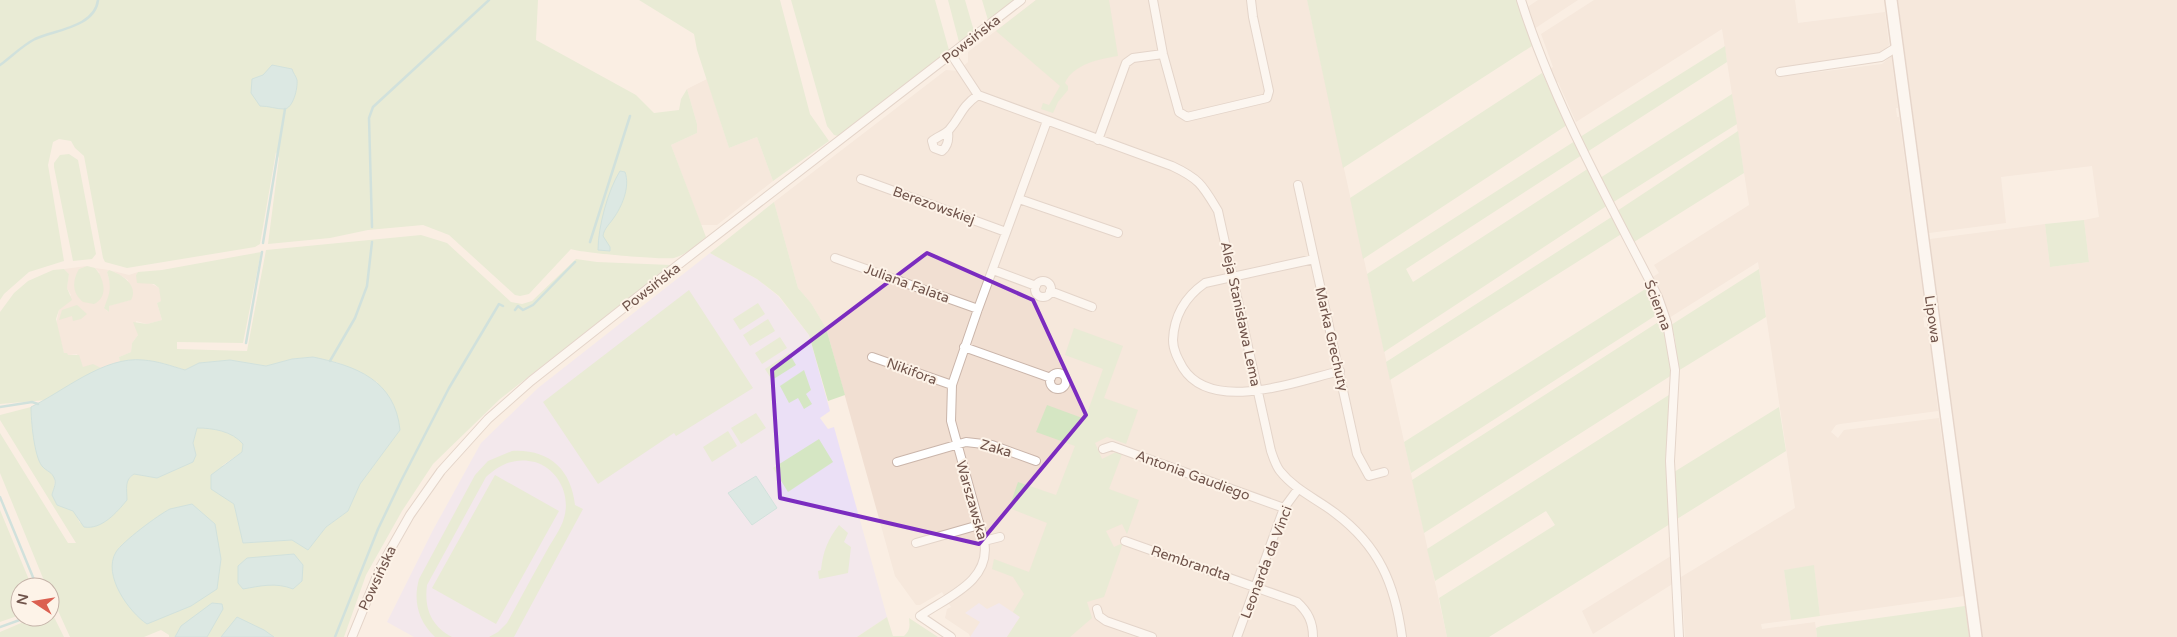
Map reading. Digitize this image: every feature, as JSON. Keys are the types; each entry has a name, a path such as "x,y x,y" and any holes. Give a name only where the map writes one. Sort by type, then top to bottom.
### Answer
{"street":[{"name":"Powsińska","path":"352,637 378,572 410,515 452,457 488,418 547,369 1021,0"},
{"path":"1153,0 1179,112 1187,117 1267,98 1269,91 1251,0"},
{"name":"Ścienna","path":"1521,0 1537,50 1557,100 1658,297 1667,323 1675,370 1670,461 1680,637"},
{"name":"Lipowa","path":"1891,0 1976,637"},
{"path":"1780,72 1881,57 1897,47"},
{"path":"948,132 966,104 978,95 951,54"},
{"path":"1098,140 1126,63 1133,58 1164,54"},
{"name":"Aleja Stanisława Lema","path":"978,95 1172,166 1191,175 1203,186 1218,212 1234,275 1270,451 1279,470 1298,489 1335,513 1367,543 1380,562 1393,589 1402,637"},
{"name":"Warszawska","path":"951,637 920,616 961,589 977,575 985,558 984,541 956,445 950,410 952,385 964,347 1047,121"},
{"name":"Berezowskiej","path":"861,179 1006,232"},
{"name":"Marka Grechuty","path":"1298,185 1357,454 1369,476 1384,472"},
{"path":"1019,199 1118,233"},
{"name":"Juliana Falata","path":"835,258 978,309"},
{"path":"1314,259 1234,275 1205,283 1187,299 1178,312 1174,324 1174,349 1187,374 1198,384 1222,392 1236,393 1257,390 1340,371"},
{"path":"993,270 1036,286 1036,293 1042,297 1050,292 1092,307"},
{"path":"964,347 1051,378"},
{"name":"Nikifora","path":"872,357 952,385"},
{"name":"Zaka","path":"897,462 966,442 992,445 1036,461"},
{"name":"Antonia Gaudiego","path":"1103,449 1112,446 1284,508"},
{"name":"Leonarda da Vinci","path":"1238,637 1284,508 1298,489"},
{"path":"916,543 979,524"},
{"path":"984,541 1000,537"},
{"name":"Rembrandta","path":"1125,541 1297,602 1306,611 1311,621 1313,637"},
{"path":"1097,609 1099,616 1106,621 1152,637"}],"highlighted area":[{"path":"927,253 1033,300 1086,415 979,544 780,498 772,370"}],"shaded area":[{"path":"1036,0 1307,0 1447,637 970,637 969,634 945,618 947,609 951,607 942,592 920,605 916,605 895,576 826,328 811,303 798,288 774,202 946,70 958,71 968,62 968,52"},
{"path":"1538,0 1578,0 1534,29 1526,8"},
{"path":"1594,0 1795,0 1798,23 1885,12 1889,45 1881,54 1778,68 1779,77 1882,64 1891,56 1898,108 1896,108 1897,117 1899,117 1926,316 1923,318 1924,327 1928,328 1938,411 1840,424 1836,425 1831,432 1838,438 1844,430 1939,418 1964,596 1820,616 1814,566 1784,570 1791,620 1761,624 1762,629 1815,622 1817,637 1685,637 1681,577 1795,508 1758,262 1669,318 1651,278 1659,273 1654,265 1749,205 1722,29 1576,122 1558,82 1554,85 1548,70 1553,67 1541,34"},
{"path":"1898,0 2177,0 2177,637 1983,637 1930,239 2045,224 2050,267 2089,262 2084,220 2099,217 2092,166 2001,177 2006,223 1929,233"},
{"path":"707,79 729,148 757,137 773,181 717,225 701,225 671,145 697,133 697,124 687,89"},
{"path":"710,253 757,279 778,296 809,335 830,411 820,418 828,429 834,427 887,617 857,637 414,637 387,622 433,530 481,443 538,388"},
{"path":"87,266 79,269 100,273 95,268 109,270 107,272 111,288 108,301 104,307 109,312 108,306 130,300 128,280 113,271 129,275 138,272 136,275 159,288 162,297 161,301 157,303 162,320 147,324 136,321 138,335 132,343 131,352 119,357 120,363 99,369 83,367 77,354 68,355 64,353 56,325 59,310 71,295 67,288 69,274 64,269"},
{"path":"1671,556 1674,583 1593,634 1582,611"},
{"path":"979,603 987,609 999,603 1020,617 1007,637 970,637 980,622 965,613"}],"green space":[{"path":"0,0 538,0 536,40 636,95 654,113 679,110 681,99 687,89 697,124 697,133 671,145 706,237 687,252 674,258 623,256 571,249 529,294 520,296 515,295 449,235 423,225 368,230 330,238 268,244 279,158 276,152 260,244 255,247 127,268 105,262 84,156 75,148 71,141 59,139 53,142 48,165 64,261 29,272 4,294 0,300"},
{"path":"639,0 780,0 810,114 829,141 773,181 757,137 729,148 697,50 694,34"},
{"path":"791,0 935,0 949,50 838,136 834,135 827,126"},
{"path":"948,0 965,0 974,31 959,42"},
{"path":"982,0 1015,0 988,20"},
{"path":"1036,0 1109,0 1118,56 1088,64 1074,71 1065,83 1068,86 1068,90 1058,102 1053,113 1041,109 1043,103 1049,105 1060,86 996,31"},
{"path":"1307,0 1517,0 1532,46 1343,168"},
{"path":"1725,46 1727,62 1587,152 1580,137"},
{"path":"1542,73 1567,125 1363,259 1350,198"},
{"path":"1732,94 1737,124 1612,203 1600,178"},
{"path":"1738,131 1744,173 1634,242 1617,211"},
{"path":"1575,141 1582,155 1406,269 1413,282 1589,168 1608,205 1384,352 1367,274"},
{"path":"69,154 78,160 96,254 92,259 73,261 54,167 54,163 60,155"},
{"path":"774,202 798,288 811,303 826,328 845,395 828,401 809,335 779,296 757,279 710,253"},
{"path":"1613,216 1623,233 1390,380 1386,362"},
{"path":"2084,220 2089,262 2050,267 2045,224"},
{"path":"421,235 447,243 511,302 522,304 532,301 576,259 597,262 671,265 500,399 433,464 402,511 366,575 344,637 169,637 169,635 161,630 144,637 70,637 60,615 60,577 43,577 0,473 0,433 68,543 76,543 0,420 0,415 31,407 32,427 42,465 53,474 55,481 52,495 57,505 74,511 80,523 134,474 157,478 196,455 193,443 197,428 228,433 243,444 242,452 223,465 211,488 234,504 243,543 292,540 308,550 326,527 348,511 360,484 400,430 377,382 339,363 313,357 292,359 266,366 230,360 199,363 185,370 161,363 144,361 120,363 119,357 131,352 132,343 138,335 133,322 147,324 162,320 157,303 161,301 159,288 154,284 137,283 136,275 138,272 162,270 261,252 243,343 177,342 177,349 247,351 266,250"},
{"path":"87,266 95,268 101,277 104,287 102,297 94,304 83,302 77,295 74,287 79,269"},
{"path":"64,269 69,274 67,288 72,300 59,310 56,319 64,353 79,355 83,367 93,364 101,368 46,400 0,404 0,312 14,293 28,281 53,270"},
{"path":"1759,269 1766,317 1678,371 1675,339 1671,325"},
{"path":"109,270 119,274 128,281 133,290 133,295 131,300 109,306 109,312 104,308 110,290 107,272"},
{"path":"1650,286 1661,312 1411,473 1404,442"},
{"path":"689,290 753,388 676,436 674,433 598,484 543,402"},
{"path":"758,303 765,314 740,330 733,319"},
{"path":"77,305 87,314 81,319 73,321 72,316 59,320 62,310"},
{"path":"768,319 775,331 750,346 743,335"},
{"path":"1663,319 1669,342 1672,375 1424,533 1412,480"},
{"path":"1074,328 1123,346 1104,398 1138,410 1126,444 1107,437 1095,443 1102,459 1116,452 1122,454 1109,489 1139,500 1127,534 1122,524 1106,531 1114,547 1123,543 1104,597 1087,602 1092,618 1070,637 1007,637 1020,617 1013,612 1024,594 1013,577 992,569 994,559 1029,572 1047,523 1009,508 1018,482 1056,495 1075,446 1036,432 1047,405 1085,419 1103,369 1065,355"},
{"path":"780,337 787,348 762,364 755,353"},
{"path":"789,353 796,365 772,380 765,369"},
{"path":"804,370 811,390 806,394 812,404 804,409 798,398 789,403 780,386"},
{"path":"1672,393 1667,436 1670,524 1489,637 1447,637 1439,598 1555,525 1546,511 1435,581 1427,549"},
{"path":"1779,407 1786,451 1677,519 1674,472"},
{"path":"756,413 766,428 741,444 731,428"},
{"path":"728,431 737,446 712,462 703,447"},
{"path":"819,439 833,462 788,492 773,468"},
{"path":"512,451 525,451 537,454 556,464 569,481 575,505 583,509 514,637 489,637 498,632 507,623 561,526 566,509 566,501 561,484 556,477 543,465 535,462 514,461 502,465 486,477 427,585 426,593 430,616 445,633 452,637 435,637 424,624 418,610 417,587 419,579 475,475 488,461"},
{"path":"495,475 559,511 496,624 432,588"},
{"path":"0,510 28,577 10,577 10,618 0,622"},
{"path":"839,525 848,533 844,542 851,547 848,573 819,579 818,571 821,570 827,546"},
{"path":"1814,565 1820,616 1791,620 1784,570"},
{"path":"1965,606 1969,637 1817,637 1816,628 1821,626"},
{"path":"887,617 893,636 904,636 906,634 909,628 909,618 938,637 857,637"},
{"path":"12,627 59,627 64,637 0,637 0,632"}],"water":[{"path":"272,65 292,69 297,79 294,98 290,106 284,109 260,106 251,93 252,79 263,75"},
{"path":"620,171 625,172 627,183 625,195 603,236 610,247 610,251 598,250 604,209"},
{"path":"313,357 344,365 358,371 382,387 397,413 400,430 360,484 348,511 326,527 308,550 292,540 243,543 234,504 211,489 211,475 242,452 243,444 228,433 216,430 197,428 193,443 196,455 193,462 157,478 134,474 131,476 127,485 127,500 114,515 97,526 84,527 73,511 57,505 52,495 55,486 54,477 42,466 37,454 32,429 31,407 99,369 128,360 154,361 185,370 199,363 230,360 266,366 292,359"},
{"path":"756,476 777,508 752,525 728,493"},
{"path":"192,504 215,524 221,559 217,589 191,606 147,624 126,602 115,582 112,571 116,552 164,512"},
{"path":"294,554 303,565 302,581 293,589 274,585 243,589 238,583 238,566 247,558"},
{"path":"212,603 222,604 223,609 207,637 175,637 181,626"},
{"path":"237,617 264,630 274,637 221,637"}],"waterway":[{"path":"0,65 35,39 82,22 90,16 98,0"},
{"path":"372,227 369,118 373,107 489,0"},
{"path":"263,243 285,109"},
{"path":"590,242 630,116"},
{"path":"330,361 355,318 367,286 372,242"},
{"path":"246,343 262,252"},
{"path":"515,310 518,306 523,310 533,305 575,262"},
{"path":"335,637 378,529 401,481 449,388 499,304 503,306"},
{"path":"0,407 32,402 38,404"},
{"path":"0,497 33,577"},
{"path":"0,627 10,623"}]}
